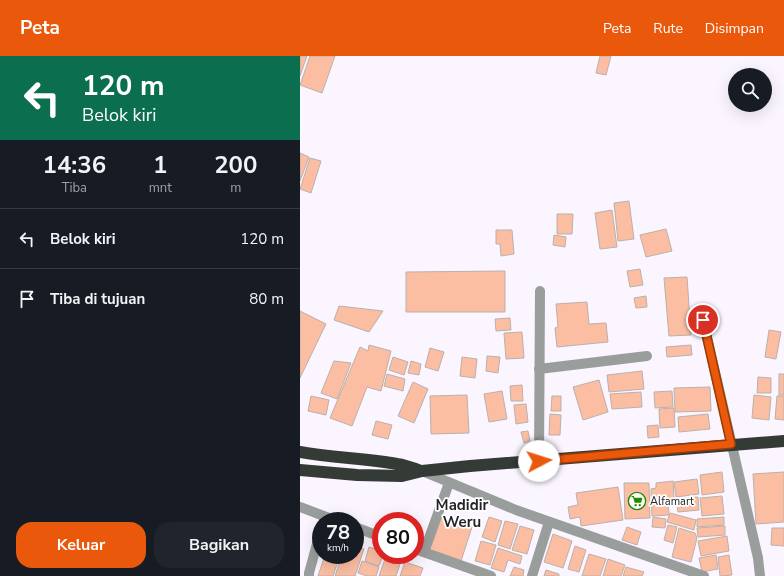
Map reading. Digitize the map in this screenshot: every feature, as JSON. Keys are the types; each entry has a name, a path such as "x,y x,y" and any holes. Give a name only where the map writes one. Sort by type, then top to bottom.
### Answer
{"highway":[{"path":"300,470 357,475 402,476 422,471 470,466 731,444 784,441"},
{"path":"300,452 398,464 422,471"}],"street":[{"path":"539,461 540,291"},
{"path":"703,320 758,558 760,576"},
{"path":"539,369 647,356"},
{"path":"422,471 549,522 704,576"},
{"path":"424,541 449,483"},
{"path":"300,507 312,513"},
{"path":"532,576 549,522"},
{"path":"424,551 491,576"},
{"path":"310,576 309,573 312,562"}],"building":[{"path":"300,56 307,56 300,76"},
{"path":"310,56 335,56 322,93 300,85"},
{"path":"600,56 611,56 606,75 596,73"},
{"path":"300,153 309,157 300,181"},
{"path":"310,158 321,161 311,193 300,189"},
{"path":"629,201 634,239 618,241 614,203"},
{"path":"612,210 617,247 600,249 595,213"},
{"path":"557,214 573,214 572,234 557,234"},
{"path":"666,229 672,251 646,257 640,235"},
{"path":"496,230 512,230 514,254 501,256 500,244 496,244"},
{"path":"554,235 566,237 565,247 553,245"},
{"path":"640,269 643,285 630,287 627,271"},
{"path":"505,271 505,312 406,312 406,272"},
{"path":"687,277 691,335 669,336 664,278"},
{"path":"646,296 647,307 636,308 634,298"},
{"path":"587,302 589,324 606,323 608,342 557,347 555,328 558,327 556,304"},
{"path":"339,306 383,311 369,332 334,320"},
{"path":"300,311 326,324 300,378"},
{"path":"510,318 511,330 496,331 495,319"},
{"path":"769,330 781,332 776,359 765,357"},
{"path":"522,332 524,358 506,359 504,333"},
{"path":"369,345 391,351 381,391 367,387 352,426 330,418 360,347 368,351"},
{"path":"691,345 692,355 667,357 666,347"},
{"path":"430,348 444,352 438,371 425,367"},
{"path":"487,356 500,357 498,373 486,371"},
{"path":"393,357 408,362 404,375 389,370"},
{"path":"462,357 477,359 475,378 460,376"},
{"path":"334,361 351,363 337,399 321,393"},
{"path":"411,361 421,364 419,375 408,373"},
{"path":"642,371 644,389 609,392 607,375"},
{"path":"387,374 405,379 403,391 384,386"},
{"path":"779,374 784,374 784,395 779,395"},
{"path":"758,377 771,378 771,393 757,393"},
{"path":"599,380 608,412 583,420 573,387"},
{"path":"413,382 428,389 414,423 398,416"},
{"path":"522,385 523,401 511,401 510,386"},
{"path":"710,387 711,411 675,412 674,388"},
{"path":"502,391 507,419 489,422 484,394"},
{"path":"672,391 673,407 655,408 654,392"},
{"path":"641,392 642,407 612,409 610,394"},
{"path":"467,395 469,433 431,434 430,396"},
{"path":"754,395 771,397 769,420 752,418"},
{"path":"311,396 329,400 326,415 308,411"},
{"path":"552,396 561,396 561,411 551,411"},
{"path":"777,396 784,396 784,420 775,419"},
{"path":"526,404 528,422 516,424 514,405"},
{"path":"674,408 675,427 660,428 659,409"},
{"path":"550,414 561,415 560,435 549,435"},
{"path":"708,414 710,429 679,432 678,417"},
{"path":"376,421 392,425 388,439 372,435"},
{"path":"658,425 659,437 648,438 647,426"},
{"path":"528,431 530,441 524,443 521,432"},
{"path":"722,472 724,492 702,495 700,475"},
{"path":"784,472 784,522 756,524 753,474"},
{"path":"697,479 699,494 676,497 674,482"},
{"path":"673,481 674,498 668,499 669,515 652,516 651,489 656,488 656,483"},
{"name":"Alfamart","path":"624,483 649,483 650,518 625,519"},
{"path":"618,487 623,520 581,526 580,517 570,519 568,507 578,505 576,493"},
{"path":"722,496 724,514 702,516 700,498"},
{"path":"698,497 699,510 678,512 676,499"},
{"path":"670,513 696,520 694,530 667,522"},
{"path":"440,516 472,527 461,561 429,550"},
{"path":"489,517 502,521 495,542 482,537"},
{"path":"653,517 666,519 665,528 652,527"},
{"path":"724,517 724,525 697,527 697,519"},
{"path":"505,521 518,524 510,549 498,545"},
{"path":"668,525 677,527 673,543 664,540"},
{"path":"520,526 534,530 527,554 512,550"},
{"path":"725,526 725,535 698,537 697,528"},
{"path":"627,527 641,532 637,545 622,540"},
{"path":"679,528 695,533 697,538 691,562 672,557"},
{"path":"772,528 784,528 784,546 771,545"},
{"path":"553,534 572,541 563,568 544,562"},
{"path":"727,536 729,551 701,556 698,541"},
{"path":"481,541 496,545 490,565 475,561"},
{"path":"575,546 586,550 579,572 568,569"},
{"path":"369,547 372,548 372,564 365,561"},
{"path":"498,548 522,556 520,564 508,560 504,572 491,568"},
{"path":"589,554 606,559 600,576 582,576"},
{"path":"716,555 718,569 702,572 699,558"},
{"path":"729,555 732,575 720,576 718,557"},
{"path":"608,559 625,565 621,576 603,576"},
{"path":"364,562 379,567 376,576 367,576 358,573 361,564 364,564"},
{"path":"322,564 337,564 333,576 318,576"},
{"path":"339,564 359,564 355,576 335,576"},
{"path":"383,564 400,564 396,576 379,576"},
{"path":"404,564 411,564 423,568 420,576 400,576"},
{"path":"514,567 524,570 523,576 510,576"},
{"path":"626,567 644,572 642,576 623,576"},
{"path":"546,570 559,574 559,576 544,576"}],"place":[{"name":"Alfamart","path":"637,501"}],"district":[{"name":"Madidir Weru","path":"462,514"}],"route":[{"path":"539,461 731,444 703,320"}]}
